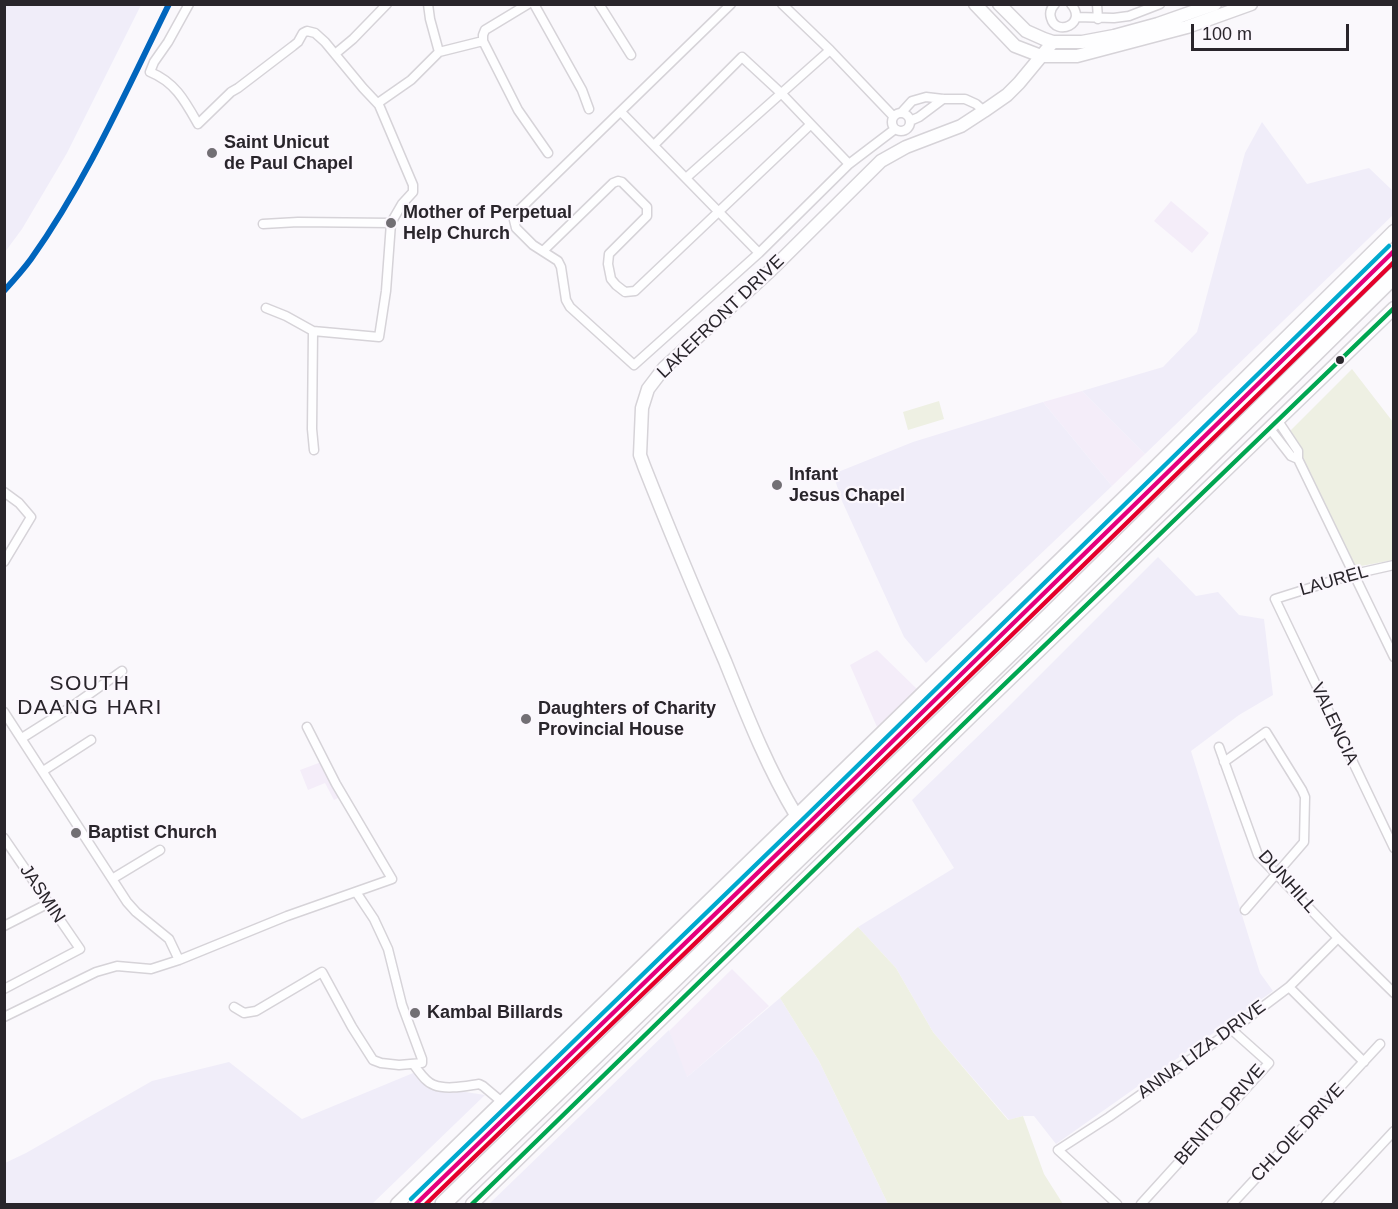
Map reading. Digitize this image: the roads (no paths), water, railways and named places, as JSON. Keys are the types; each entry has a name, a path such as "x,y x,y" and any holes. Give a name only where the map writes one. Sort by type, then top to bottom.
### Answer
{"highway":[{"path":"416,1204 1394,251"},
{"path":"426,1204 1394,259"},
{"path":"443,1204 1053,612 1394,276"},
{"path":"454,1204 1394,289"}],"main road":[{"path":"975,4 1015,46 1041,56 1077,56 1187,27 1251,4"},
{"path":"999,4 1026,32 1053,42 1082,42 1114,36 1158,24 1215,4"},
{"name":"LAKEFRONT DRIVE","path":"796,815 755,735 640,455 642,408 648,389 663,368 771,270 881,161 906,147 961,126 984,111 1007,95 1053,42"},
{"path":"397,1204 1150,472 1394,231"},
{"path":"471,1204 1394,308"}],"street":[{"path":"189,4 150,72 161,76 170,84 188,106 198,124 231,92 298,42 303,33 315,33 378,103 413,185 413,192 402,204 391,223 386,291 379,337 313,331 266,308"},
{"path":"335,54 354,39 387,4"},
{"path":"428,4 439,52"},
{"path":"528,4 485,30 483,41 518,110 548,153"},
{"path":"534,4 582,90 590,109"},
{"path":"599,4 631,55"},
{"path":"731,4 517,212 514,220 516,228 533,245 558,261 566,300 570,307 634,365 759,253 849,164 895,129"},
{"path":"782,4 897,114 908,115 910,121"},
{"path":"1055,5 1050,17 1052,21 1059,27 1067,27 1076,17 1075,9 1071,4"},
{"path":"1097,4 1098,19"},
{"path":"1076,17 1098,19 1129,16 1160,4"},
{"path":"378,103 411,80 439,52 483,41"},
{"path":"686,178 830,50"},
{"path":"654,145 742,57 782,94 849,164"},
{"path":"943,99 910,121 906,129 901,131 895,129 891,123 897,114 912,101 926,97 965,99 984,111"},
{"path":"621,112 759,253"},
{"path":"543,251 614,183 622,182 648,212 609,254 608,264 611,279 616,285 625,292 635,291 810,125"},
{"path":"263,224 391,223"},
{"path":"313,331 312,429 314,450"},
{"path":"1274,425 1291,456 1298,459 1394,657"},
{"path":"4,492 19,503 31,517 4,562"},
{"name":"LAUREL","path":"1275,599 1354,574 1394,565"},
{"name":"VALENCIA","path":"1275,599 1394,848"},
{"path":"22,738 122,671"},
{"path":"4,712 127,902 169,939 178,960"},
{"path":"4,1017 96,972 117,966 151,969 287,916 392,879 336,784 307,727"},
{"path":"1224,762 1266,732 1305,797 1304,842 1245,910"},
{"path":"43,771 91,740"},
{"name":"DUNHILL","path":"1219,747 1258,855 1394,993"},
{"name":"JASMIN","path":"4,838 80,949 4,989"},
{"path":"112,879 160,850"},
{"path":"4,859 15,853"},
{"path":"234,1007 244,1013 256,1011 322,972 373,1060 387,1064 422,1063 400,997 388,949 374,919 356,892"},
{"path":"4,926 49,903"},
{"name":"ANNA LIZA DRIVE","path":"1117,1204 1058,1150 1108,1117 1289,987 1338,938"},
{"path":"1289,987 1364,1062"},
{"name":"BENITO DRIVE","path":"1141,1204 1269,1063 1232,1029"},
{"name":"CHLOIE DRIVE","path":"1233,1204 1380,1044"},
{"path":"413,1064 433,1085 445,1087 479,1084 502,1102"},
{"path":"1326,1204 1394,1131"}],"place":[{"name":"Saint Unicut de Paul Chapel","path":"212,153"},
{"name":"Mother of Perpetual Help Church","path":"391,223"},
{"name":"Infant Jesus Chapel","path":"777,485"},
{"name":"Daughters of Charity Provincial House","path":"526,719"},
{"name":"Baptist Church","path":"76,833"},
{"name":"Kambal Billards","path":"415,1013"}],"district":[{"name":"SOUTH DAANG HARI","path":"90,696"}]}
